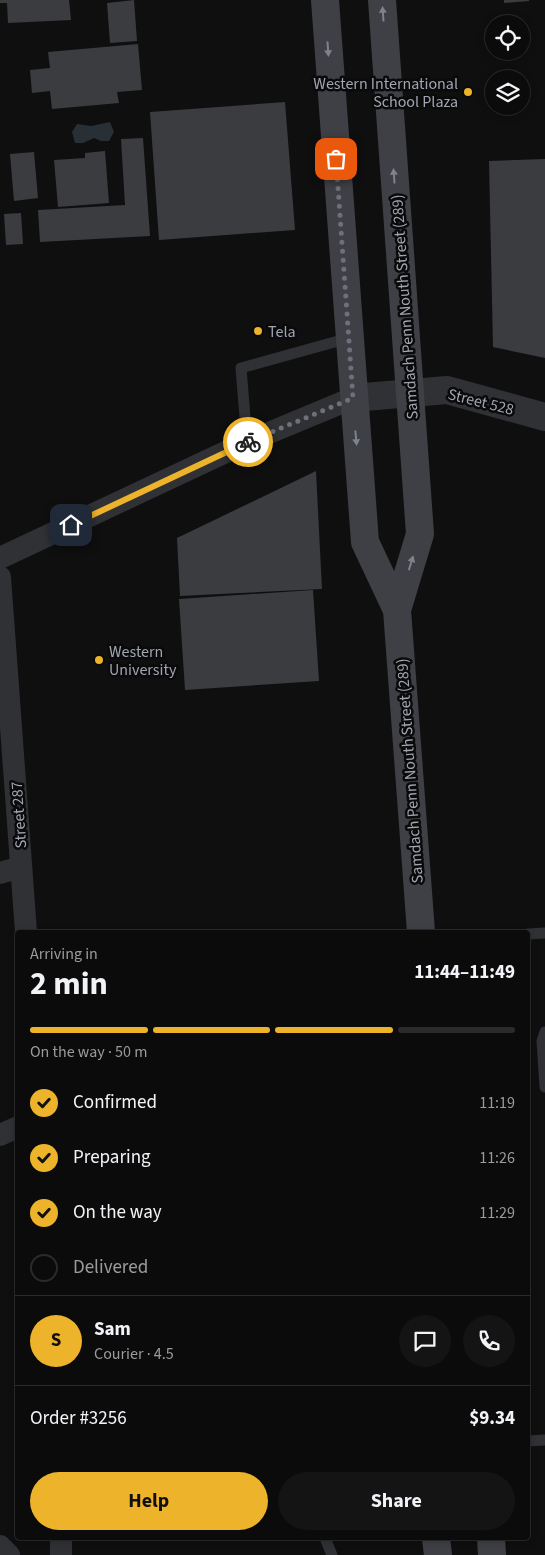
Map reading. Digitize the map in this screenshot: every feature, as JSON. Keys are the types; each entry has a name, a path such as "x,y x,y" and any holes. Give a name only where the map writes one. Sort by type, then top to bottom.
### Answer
{"main road":[{"name":"Samdach Penn Nouth Street (289)","path":"325,0 365,542 397,610 421,930"},
{"name":"Samdach Penn Nouth Street (289)","path":"382,0 420,534 397,610"},
{"path":"436,1540 438,1555"},
{"path":"491,1540 492,1555"}],"street":[{"name":"Street 528","path":"0,558 247,442 353,398 448,390 545,418"},
{"name":"Street 287","path":"0,577 26,930"},
{"path":"0,873 21,866"},
{"path":"0,1135 15,1128"},
{"path":"61,1540 62,1555"},
{"path":"0,1546 9,1555"}],"lane":[{"path":"247,442 241,368 349,338"},
{"path":"530,934 545,933"},
{"path":"545,1032 542,1041 545,1087"},
{"path":"530,1441 545,1440"},
{"path":"326,1540 332,1555"}],"shaded area":[{"path":"110,122 114,132 109,141 101,141 94,138 83,143 75,143 72,132 77,124 91,126"}],"building":[{"path":"0,0 69,0 71,20 8,23 7,3 0,3"},
{"path":"134,0 137,41 110,43 107,3"},
{"path":"504,0 529,0 529,1 504,3"},
{"path":"138,44 142,90 117,92 119,103 52,109 50,91 32,93 30,70 50,68 48,52"},
{"path":"285,102 295,230 159,240 150,112"},
{"path":"143,138 150,236 40,242 38,210 125,205 121,139"},
{"path":"105,151 109,203 58,207 54,160 85,158 85,153"},
{"path":"34,152 38,198 14,201 10,154"},
{"path":"545,159 545,358 493,347 489,161"},
{"path":"21,213 23,244 6,245 4,214"},
{"path":"316,471 322,589 180,596 177,538"},
{"path":"313,590 319,681 185,690 179,599"}],"way so far":[{"path":"248,442 353,398 336,159"}],"place":[{"name":"Western International School Plaza","path":"468,92"},
{"name":"Tela","path":"258,331"},
{"name":"Western University","path":"99,660"}],"route":[{"path":"71,525 248,442"}]}
